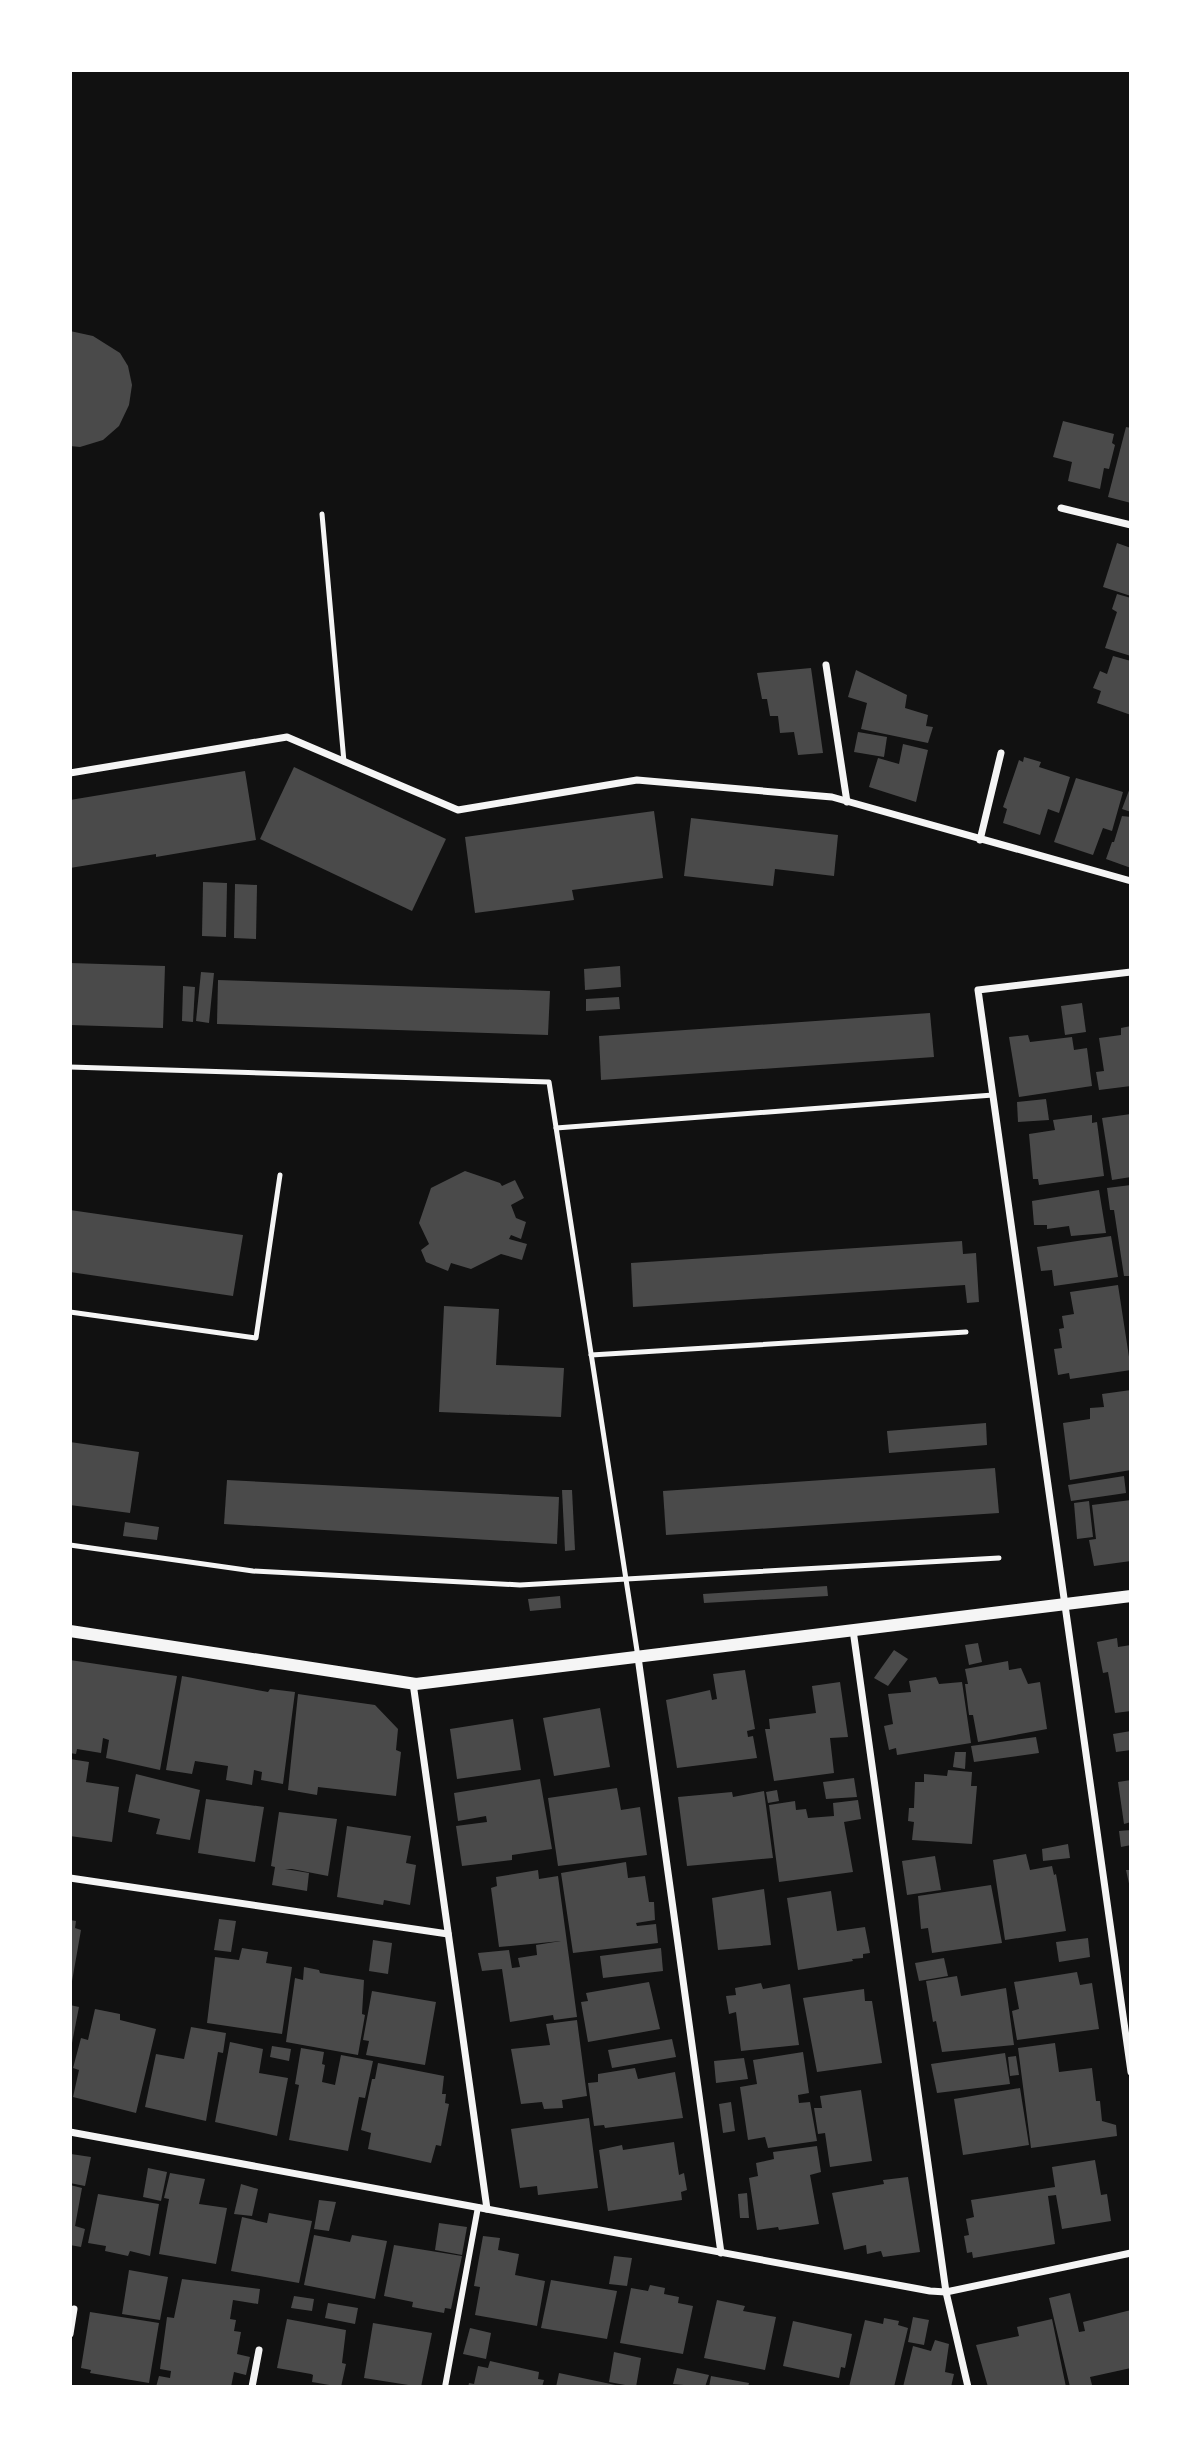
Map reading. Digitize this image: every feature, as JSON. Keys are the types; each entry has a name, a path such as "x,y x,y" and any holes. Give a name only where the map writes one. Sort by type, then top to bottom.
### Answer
{"street":[{"path":"1061,508 1131,525"},
{"path":"826,665 847,802"},
{"path":"70,774 286,737 458,810 637,780 832,797 1131,881"},
{"path":"980,840 1001,753"},
{"path":"1131,972 978,990 1131,2072"},
{"path":"70,1631 413,1683 1131,1596"},
{"path":"853,1630 946,2292 968,2387"},
{"path":"638,1657 721,2253"},
{"path":"413,1683 487,2209"},
{"path":"70,1878 448,1934"},
{"path":"70,2132 930,2291 946,2292 1131,2253"},
{"path":"445,2387 478,2207"},
{"path":"70,2334 74,2309"},
{"path":"252,2387 259,2350"}],"lane":[{"path":"322,514 344,762"},
{"path":"70,1067 549,1082 638,1657"},
{"path":"556,1128 993,1095"},
{"path":"70,1312 256,1338 280,1174"},
{"path":"591,1355 966,1332"},
{"path":"70,1545 253,1571 520,1585 999,1558"}],"building":[{"path":"70,331 93,336 120,353 128,366 132,385 129,405 119,426 103,440 80,447 70,446"},
{"path":"1063,421 1114,434 1112,443 1115,445 1109,469 1104,468 1100,489 1068,481 1072,462 1053,457"},
{"path":"1126,427 1131,428 1131,503 1108,497"},
{"path":"1117,543 1131,548 1131,596 1103,587"},
{"path":"1117,594 1131,598 1131,656 1105,648 1117,612 1112,609"},
{"path":"1113,656 1131,661 1131,715 1097,703 1101,691 1093,688 1100,671 1107,674"},
{"path":"811,668 823,753 798,755 794,732 780,733 778,716 770,716 767,699 762,699 757,673"},
{"path":"856,670 907,695 905,708 928,715 926,726 933,727 928,743 861,729 867,703 848,697"},
{"path":"858,732 887,737 884,757 854,752"},
{"path":"903,744 928,750 916,802 869,787 878,758 899,764"},
{"path":"1024,757 1041,762 1039,767 1070,777 1059,813 1048,809 1040,835 1003,823 1007,809 1003,807 1019,760 1023,762"},
{"path":"294,767 446,839 412,911 260,839"},
{"path":"245,771 256,840 70,868 70,800"},
{"path":"1076,778 1123,792 1112,831 1103,828 1093,855 1054,842"},
{"path":"1131,785 1131,812 1122,809"},
{"path":"654,811 663,878 572,890 574,900 475,913 465,837"},
{"path":"1122,816 1131,817 1131,868 1106,859"},
{"path":"691,818 838,835 834,876 775,869 773,886 684,876"},
{"path":"203,882 227,883 226,937 202,936"},
{"path":"235,884 257,885 256,939 234,938"},
{"path":"70,963 165,966 163,1028 70,1025"},
{"path":"620,966 621,987 585,990 584,969"},
{"path":"201,972 214,973 209,1023 196,1021"},
{"path":"218,980 550,991 548,1035 217,1024"},
{"path":"183,986 195,987 193,1022 182,1021"},
{"path":"619,997 620,1009 586,1011 586,999"},
{"path":"1082,1003 1086,1032 1065,1035 1061,1006"},
{"path":"930,1013 934,1057 601,1080 599,1036"},
{"path":"1131,1026 1131,1086 1099,1090 1096,1072 1104,1071 1099,1038 1121,1035 1121,1028"},
{"path":"1028,1035 1030,1042 1072,1037 1074,1050 1087,1048 1092,1086 1019,1097 1009,1037"},
{"path":"1046,1099 1049,1120 1018,1122 1017,1102"},
{"path":"1131,1114 1131,1177 1112,1180 1102,1118"},
{"path":"1092,1115 1092,1123 1097,1122 1104,1176 1039,1185 1038,1179 1033,1179 1029,1134 1055,1130 1053,1120"},
{"path":"465,1171 502,1186 515,1180 524,1198 511,1205 516,1218 526,1222 521,1239 511,1235 509,1239 527,1244 522,1260 501,1254 471,1269 451,1263 448,1271 426,1262 421,1250 429,1244 419,1223 431,1188"},
{"path":"1131,1185 1131,1276 1124,1276 1114,1210 1110,1210 1107,1188"},
{"path":"1099,1190 1106,1233 1071,1236 1069,1226 1047,1229 1047,1225 1034,1225 1032,1201"},
{"path":"70,1210 243,1235 233,1296 70,1272"},
{"path":"1111,1236 1118,1277 1054,1286 1052,1270 1041,1271 1037,1247"},
{"path":"962,1241 963,1254 976,1253 979,1302 967,1303 965,1285 633,1307 631,1263"},
{"path":"1118,1285 1131,1370 1070,1379 1069,1373 1058,1375 1054,1349 1062,1348 1059,1329 1064,1328 1062,1316 1074,1314 1070,1292"},
{"path":"444,1306 499,1309 496,1365 564,1368 561,1417 439,1412"},
{"path":"1131,1390 1131,1470 1070,1480 1063,1423 1090,1419 1090,1408 1104,1407 1102,1394"},
{"path":"986,1423 987,1445 889,1453 887,1431"},
{"path":"70,1442 139,1452 130,1513 70,1505"},
{"path":"995,1468 999,1513 666,1535 663,1491"},
{"path":"1124,1476 1126,1493 1071,1501 1068,1485"},
{"path":"227,1480 559,1497 557,1544 224,1524"},
{"path":"562,1490 572,1490 575,1550 565,1551"},
{"path":"1131,1500 1131,1561 1094,1566 1089,1540 1096,1539 1092,1505"},
{"path":"1089,1501 1093,1537 1077,1539 1074,1503"},
{"path":"125,1522 159,1527 157,1540 123,1536"},
{"path":"827,1586 828,1596 704,1603 703,1594"},
{"path":"560,1596 561,1608 530,1611 528,1599"},
{"path":"1117,1638 1118,1647 1131,1645 1131,1711 1115,1713 1108,1672 1103,1673 1097,1642"},
{"path":"978,1643 982,1662 969,1665 965,1645"},
{"path":"894,1650 908,1659 888,1686 874,1678"},
{"path":"70,1660 177,1676 160,1770 106,1758 109,1740 103,1738 101,1753 77,1749 76,1754 70,1753"},
{"path":"1008,1661 1009,1670 1021,1668 1028,1684 1040,1682 1047,1729 978,1742 973,1715 969,1715 965,1669"},
{"path":"745,1670 755,1729 747,1731 748,1737 753,1736 757,1758 677,1768 666,1700 710,1690 712,1700 717,1699 713,1674"},
{"path":"182,1676 268,1692 270,1689 295,1692 283,1784 261,1780 262,1772 254,1770 252,1785 226,1780 228,1766 195,1761 192,1774 166,1770"},
{"path":"936,1677 939,1684 962,1682 971,1743 897,1755 896,1748 889,1750 884,1726 893,1724 888,1694 911,1692 909,1681"},
{"path":"840,1682 848,1737 830,1738 834,1773 774,1781 765,1729 770,1729 769,1719 816,1713 812,1686"},
{"path":"298,1694 375,1705 398,1729 396,1750 401,1752 396,1796 318,1787 317,1795 288,1790"},
{"path":"600,1708 610,1767 554,1776 543,1718"},
{"path":"513,1719 521,1770 457,1779 450,1729"},
{"path":"1131,1731 1131,1750 1116,1752 1113,1734"},
{"path":"1036,1737 1039,1753 974,1762 971,1746"},
{"path":"955,1752 966,1752 965,1769 953,1767"},
{"path":"70,1759 89,1762 86,1782 119,1787 112,1842 70,1836"},
{"path":"948,1770 972,1772 971,1786 977,1786 972,1844 912,1840 914,1822 908,1821 909,1808 914,1808 915,1782 924,1782 924,1774 947,1776"},
{"path":"136,1774 200,1790 190,1840 156,1834 160,1819 128,1812"},
{"path":"854,1778 857,1797 826,1799 823,1782"},
{"path":"540,1779 552,1849 512,1855 512,1860 462,1866 456,1826 487,1822 486,1816 458,1821 454,1793"},
{"path":"1131,1780 1131,1822 1124,1824 1118,1782"},
{"path":"617,1788 621,1810 640,1807 647,1855 558,1866 548,1798"},
{"path":"777,1790 779,1801 768,1803 766,1792"},
{"path":"764,1791 773,1858 687,1866 678,1797 732,1792 733,1797"},
{"path":"206,1799 264,1807 255,1862 198,1853"},
{"path":"858,1800 861,1819 844,1822 853,1872 779,1882 769,1805 795,1801 796,1810 806,1809 808,1818 834,1816 833,1803"},
{"path":"279,1812 337,1819 328,1876 285,1869 309,1873 307,1891 272,1885 275,1867 271,1866"},
{"path":"347,1826 411,1836 406,1863 416,1865 410,1905 384,1900 383,1905 337,1897"},
{"path":"1131,1830 1131,1845 1121,1847 1119,1831"},
{"path":"1068,1844 1070,1858 1043,1861 1042,1849"},
{"path":"1026,1854 1030,1870 1052,1866 1054,1875 1056,1874 1066,1931 1005,1940 993,1860"},
{"path":"935,1856 941,1890 907,1895 902,1861"},
{"path":"626,1862 628,1878 645,1876 649,1902 654,1902 655,1920 636,1923 637,1926 656,1924 658,1943 573,1953 561,1873"},
{"path":"538,1870 539,1879 558,1876 577,2017 554,2020 553,2015 510,2022 502,1969 482,1971 478,1953 509,1950 512,1968 520,1967 518,1958 537,1955 536,1945 561,1941 499,1947 491,1888 497,1886 496,1877"},
{"path":"1126,1870 1131,1870 1131,1888 1130,1888"},
{"path":"991,1885 1002,1943 932,1953 928,1928 921,1929 918,1896"},
{"path":"764,1889 771,1945 718,1950 712,1898"},
{"path":"831,1891 837,1931 865,1927 870,1953 863,1954 863,1958 852,1959 853,1961 798,1970 787,1898"},
{"path":"219,1919 236,1921 231,1952 214,1950"},
{"path":"70,1920 76,1921 75,1928 81,1930 71,1987"},
{"path":"1088,1938 1090,1957 1059,1962 1056,1942"},
{"path":"373,1940 392,1943 388,1974 369,1971"},
{"path":"242,1948 268,1952 266,1963 292,1967 282,2034 207,2023 215,1957 239,1960"},
{"path":"661,1948 663,1971 603,1978 600,1956"},
{"path":"944,1958 948,1976 919,1981 915,1963"},
{"path":"304,1967 319,1970 320,1973 364,1980 362,2014 365,2015 358,2055 286,2042 295,1978 303,1980"},
{"path":"1077,1972 1080,1985 1092,1983 1099,2029 1017,2040 1012,2011 1019,2009 1014,1982"},
{"path":"957,1976 961,1996 1006,1988 1014,2045 942,2052 936,2021 933,2022 926,1981"},
{"path":"649,1982 660,2029 588,2042 581,2002 588,2001 586,1993"},
{"path":"761,1983 763,1989 790,1984 799,2045 741,2051 736,2012 729,2014 726,1996 736,1995 735,1988"},
{"path":"864,1989 865,2001 872,2001 882,2063 817,2072 803,1998"},
{"path":"372,1991 436,2002 425,2065 366,2055 369,2041 363,2040"},
{"path":"70,2005 79,2007 71,2048 70,2048"},
{"path":"95,2009 120,2014 120,2020 156,2029 136,2113 73,2097 79,2070 73,2068 81,2038 88,2040"},
{"path":"577,2020 587,2096 562,2100 563,2108 544,2109 542,2102 521,2104 511,2049 550,2045 546,2024"},
{"path":"191,2027 226,2033 223,2053 218,2052 206,2121 145,2107 156,2054 184,2059"},
{"path":"672,2039 676,2057 612,2068 608,2050"},
{"path":"230,2042 263,2049 259,2073 288,2078 277,2136 215,2122"},
{"path":"1055,2043 1059,2072 1092,2068 1096,2101 1100,2101 1102,2121 1116,2125 1117,2136 1031,2148 1018,2048"},
{"path":"272,2046 291,2049 289,2061 270,2057"},
{"path":"301,2048 324,2052 322,2082 335,2085 341,2055 373,2061 365,2098 359,2097 348,2151 289,2140 299,2085 295,2084"},
{"path":"803,2052 809,2093 798,2095 799,2103 810,2102 817,2141 768,2148 765,2137 748,2140 740,2087 757,2084 753,2060"},
{"path":"1005,2053 1010,2084 937,2093 931,2064"},
{"path":"1016,2056 1019,2075 1010,2076 1008,2057"},
{"path":"744,2058 748,2079 716,2083 714,2061"},
{"path":"378,2063 444,2076 442,2094 446,2094 445,2103 449,2104 441,2146 436,2145 431,2163 368,2149 371,2133 361,2130"},
{"path":"635,2068 638,2079 675,2072 683,2118 605,2128 604,2125 594,2126 588,2083 598,2082 598,2074"},
{"path":"1020,2088 1029,2145 963,2155 954,2099"},
{"path":"861,2090 872,2161 830,2167 825,2133 818,2134 814,2108 822,2108 820,2096"},
{"path":"731,2102 735,2131 723,2133 719,2104"},
{"path":"589,2118 598,2188 538,2195 537,2186 520,2188 511,2129"},
{"path":"674,2142 679,2175 684,2173 687,2190 681,2192 682,2200 608,2211 599,2150 622,2145 623,2150"},
{"path":"817,2146 821,2172 810,2175 819,2224 779,2230 778,2227 757,2230 749,2178 758,2176 756,2163 774,2159 773,2152"},
{"path":"71,2154 91,2157 85,2186 70,2183"},
{"path":"1095,2160 1101,2195 1107,2194 1111,2221 1062,2229 1056,2195 1048,2196 1055,2244 973,2258 972,2252 967,2253 964,2236 969,2235 966,2219 974,2217 971,2200 1055,2187 1052,2167"},
{"path":"148,2168 167,2172 161,2201 143,2197"},
{"path":"170,2173 205,2179 199,2204 227,2208 216,2264 159,2254 169,2199 164,2198"},
{"path":"908,2177 920,2252 883,2257 881,2251 867,2254 866,2245 844,2250 832,2193 884,2184 883,2180"},
{"path":"241,2184 258,2189 252,2216 234,2214"},
{"path":"70,2185 82,2188 75,2226 85,2229 81,2247 70,2245"},
{"path":"747,2193 749,2218 740,2218 738,2194"},
{"path":"98,2194 159,2204 150,2256 130,2251 128,2256 105,2251 106,2246 88,2243"},
{"path":"319,2200 336,2202 329,2231 314,2229"},
{"path":"269,2213 312,2221 299,2283 231,2271 242,2217 267,2223"},
{"path":"439,2223 467,2227 462,2255 435,2250"},
{"path":"314,2235 350,2242 352,2235 387,2241 375,2299 304,2285"},
{"path":"483,2236 500,2238 498,2250 519,2254 515,2275 545,2281 537,2326 475,2315 480,2287 474,2286"},
{"path":"394,2245 462,2256 451,2309 445,2308 444,2313 412,2307 413,2302 384,2296"},
{"path":"614,2256 632,2258 627,2286 609,2284"},
{"path":"129,2270 168,2277 160,2320 122,2314"},
{"path":"182,2279 260,2289 258,2304 233,2300 230,2319 236,2320 234,2331 241,2332 237,2354 250,2357 246,2375 234,2372 231,2387 156,2387 159,2376 170,2378 171,2371 160,2369 167,2317 174,2318"},
{"path":"551,2280 617,2291 607,2339 541,2328"},
{"path":"650,2285 665,2288 664,2294 679,2297 678,2303 693,2306 683,2354 620,2343 631,2288 648,2291"},
{"path":"1070,2293 1079,2332 1085,2331 1083,2322 1131,2310 1131,2368 1090,2377 1092,2385 1070,2387 1049,2298"},
{"path":"294,2296 314,2299 312,2311 291,2308"},
{"path":"717,2300 745,2306 743,2311 776,2317 765,2370 704,2358"},
{"path":"328,2303 358,2308 355,2324 325,2318"},
{"path":"90,2312 159,2323 149,2383 90,2373 91,2370 81,2368"},
{"path":"913,2317 929,2320 924,2345 908,2342"},
{"path":"884,2318 899,2321 898,2325 908,2328 894,2387 849,2387 865,2320 883,2324"},
{"path":"287,2319 346,2330 342,2363 346,2364 341,2387 312,2382 311,2374 277,2368"},
{"path":"1052,2319 1066,2387 988,2387 976,2345 1019,2336 1017,2327"},
{"path":"793,2321 852,2334 845,2368 841,2367 839,2378 783,2366"},
{"path":"373,2323 432,2333 421,2387 364,2378"},
{"path":"470,2328 491,2333 486,2359 463,2354"},
{"path":"935,2340 949,2344 945,2372 954,2374 951,2387 903,2387 913,2346 931,2351"},
{"path":"614,2352 641,2358 636,2387 609,2382"},
{"path":"490,2361 539,2372 538,2379 544,2380 542,2387 468,2387 469,2383 474,2384 478,2366 488,2368"},
{"path":"677,2368 709,2375 705,2387 673,2384"},
{"path":"559,2373 620,2386 620,2387 556,2387"},
{"path":"711,2376 749,2383 748,2387 709,2387"}]}
